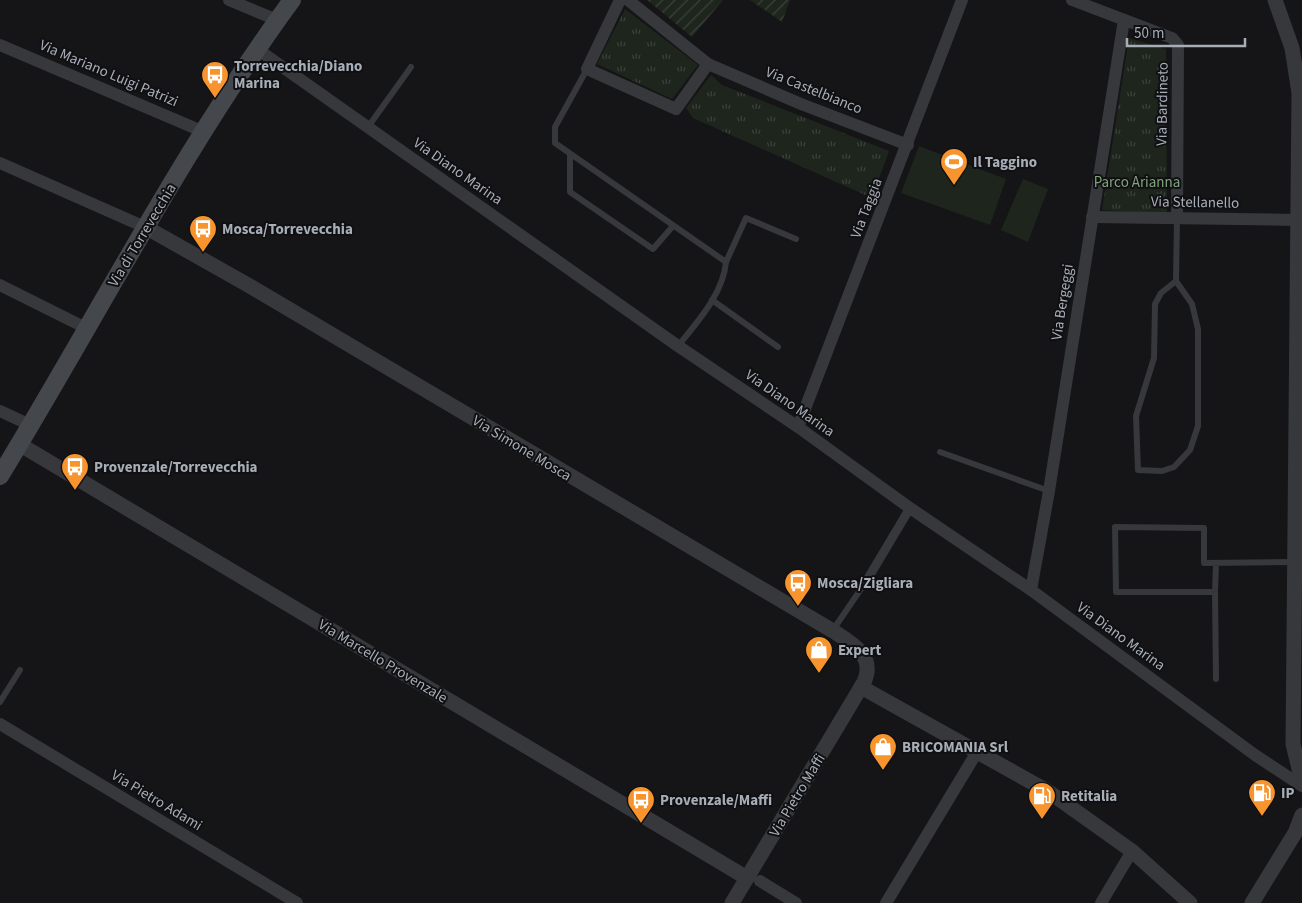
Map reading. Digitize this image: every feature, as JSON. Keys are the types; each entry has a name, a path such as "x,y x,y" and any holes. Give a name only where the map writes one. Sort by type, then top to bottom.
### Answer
{"main road":[{"name":"Via di Torrevecchia","path":"0,476 86,328 204,132 257,49 292,0"}],"street":[{"path":"229,0 277,20"},
{"path":"620,0 587,69 676,109 708,64"},
{"name":"Via Castelbianco","path":"628,0 708,64 801,104 908,145"},
{"name":"Via Taggia","path":"798,427 908,145 962,0"},
{"name":"Via Bardineto","path":"1072,0 1172,38 1178,45 1177,219"},
{"path":"1275,0 1292,48 1298,77 1300,305 1299,566 1293,744 1302,782"},
{"name":"Via Bergeggi","path":"1031,590 1049,491 1124,20"},
{"name":"Via Mariano Luigi Patrizi","path":"0,45 204,132"},
{"name":"Via Diano Marina","path":"257,49 678,346 798,427 910,508 1031,590 1255,755 1302,786"},
{"path":"0,163 147,228"},
{"name":"Via Stellanello","path":"1092,216 1298,220"},
{"name":"Via Simone Mosca","path":"147,228 232,276 833,631 858,648 868,662 869,671 861,687"},
{"path":"0,285 86,328"},
{"path":"0,411 30,425"},
{"name":"Via Marcello Provenzale","path":"19,444 754,880"},
{"path":"867,580 910,508"},
{"path":"861,687 1049,792 1132,851 1190,903"},
{"name":"Via Pietro Maffi","path":"732,903 754,880 861,687"},
{"name":"Via Pietro Adami","path":"0,725 297,903"},
{"path":"886,903 977,752"},
{"path":"1252,903 1295,833 1302,815"},
{"path":"1101,903 1132,851"},
{"path":"754,880 796,903"}],"lane":[{"path":"368,127 411,67"},
{"path":"587,69 555,127 555,143 726,262"},
{"path":"570,154 570,192 653,249 673,226"},
{"path":"678,346 712,300 725,274 726,262 746,218 796,239"},
{"path":"1176,281 1161,293 1155,304 1154,358 1136,416 1138,470 1162,471 1174,467 1190,450 1198,426 1198,329 1192,304 1176,281 1177,219"},
{"path":"712,300 778,347"},
{"path":"940,452 1049,491"},
{"path":"1215,592 1116,592 1115,527 1204,528 1204,563 1299,566"},
{"path":"1216,563 1216,679"},
{"path":"833,631 867,580"},
{"path":"0,702 20,670"}],"green space":[{"path":"647,0 723,0 692,37"},
{"path":"750,0 790,0 782,22"},
{"path":"625,9 698,65 672,99 597,64"},
{"name":"Parco Arianna","path":"1129,38 1166,49 1167,214 1102,210"},
{"path":"711,75 722,85 889,151 872,198 693,118 686,108"},
{"name":"Il Taggino","path":"919,146 1006,179 990,225 901,193"},
{"name":"Il Taggino","path":"1023,179 1048,189 1028,242 1001,230"}],"place":[{"name":"Torrevecchia/Diano Marina","path":"215,99"},
{"name":"Il Taggino","path":"954,186"},
{"name":"Mosca/Torrevecchia","path":"203,253"},
{"name":"Provenzale/Torrevecchia","path":"75,491"},
{"name":"Mosca/Zigliara","path":"798,607"},
{"name":"Expert","path":"819,674"},
{"name":"BRICOMANIA Srl","path":"883,771"},
{"name":"IP","path":"1262,817"},
{"name":"Retitalia","path":"1042,820"},
{"name":"Provenzale/Maffi","path":"641,824"}]}
